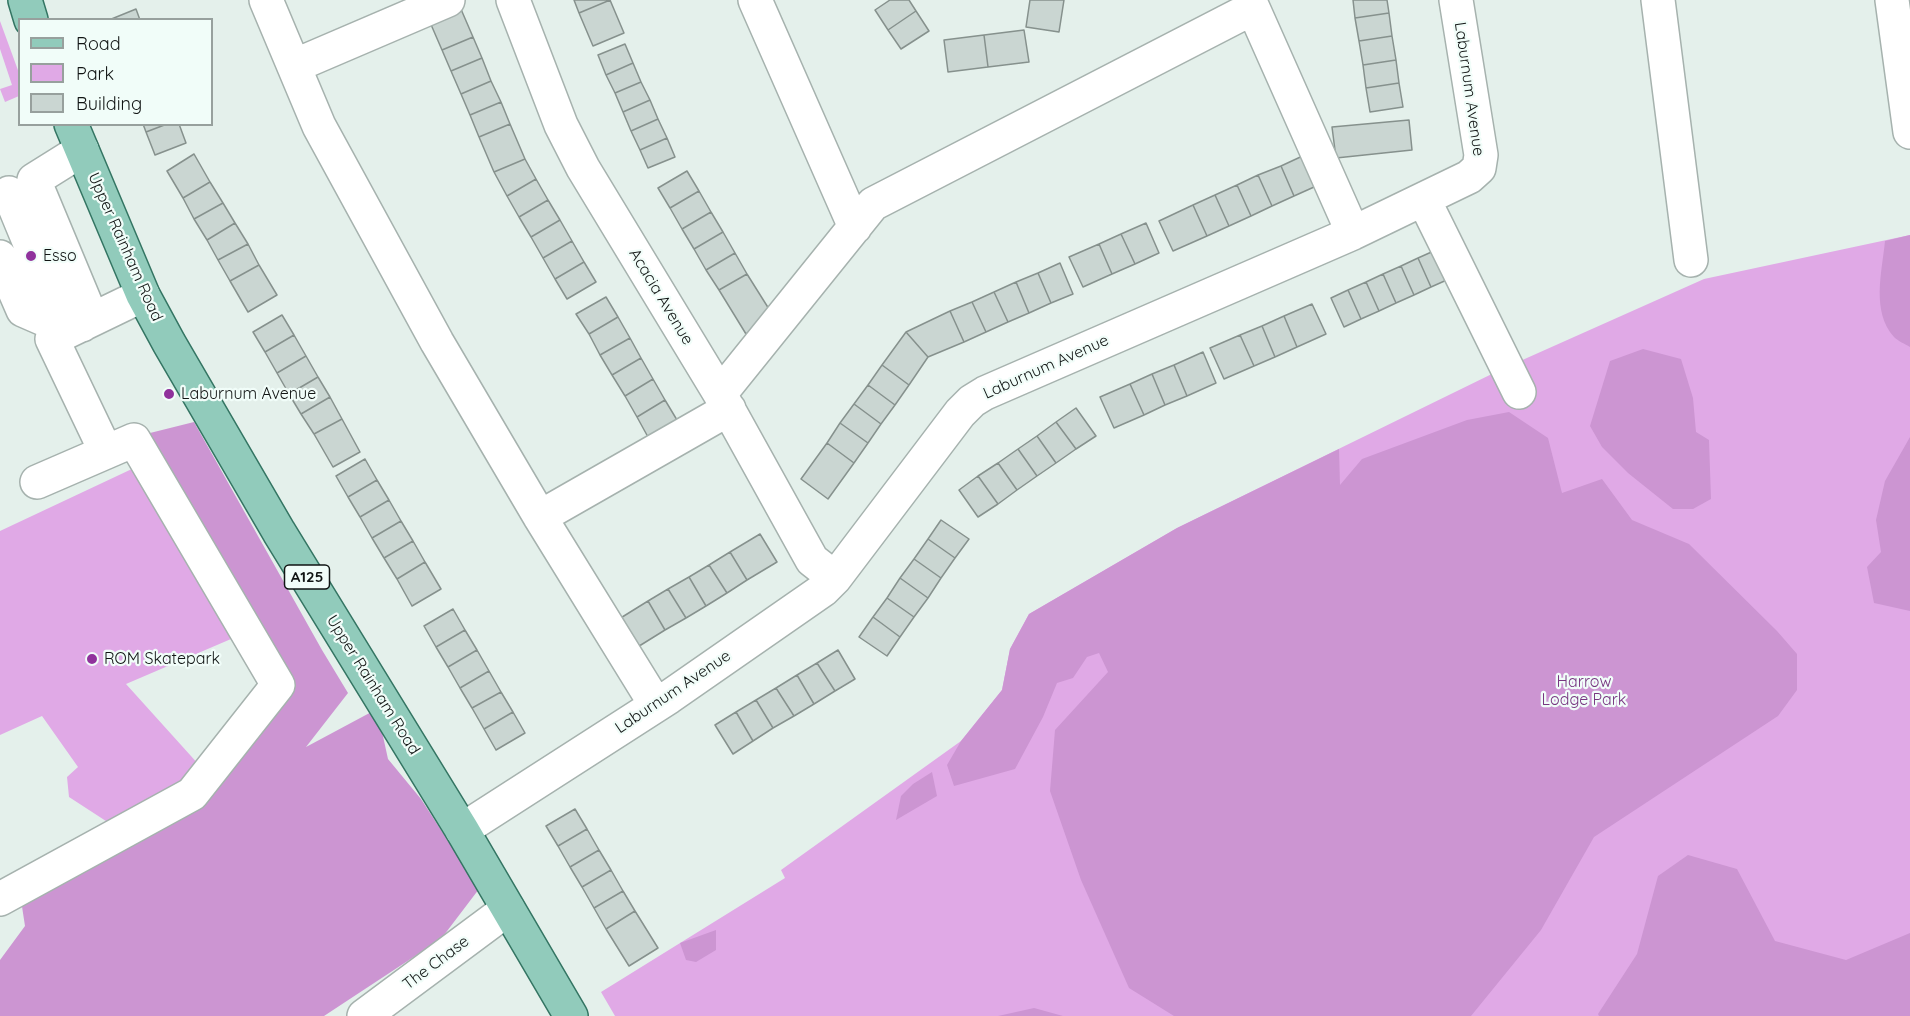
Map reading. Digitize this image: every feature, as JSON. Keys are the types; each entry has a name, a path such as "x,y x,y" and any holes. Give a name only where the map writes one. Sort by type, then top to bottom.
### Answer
{"main road":[{"path":"25,0 31,18"},
{"name":"Upper Rainham Road","path":"76,137 143,295 279,532 462,830 571,1016"}],"street":[{"path":"266,0 319,126 437,342 540,518 656,705"},
{"path":"294,66 448,0"},
{"name":"Acacia Avenue","path":"513,0 561,125 583,168 724,402 812,560 835,578"},
{"path":"755,0 855,227"},
{"name":"Laburnum Avenue","path":"462,830 656,705 823,591 960,413 972,401 996,388 1353,233 1469,177 1479,168 1481,155 1456,0"},
{"path":"1658,0 1692,260"},
{"path":"540,518 724,402 873,204 1251,4 1353,233"},
{"path":"1894,14 1910,132"},
{"path":"76,137 14,190 54,302 81,325"},
{"path":"1424,200 1519,392"},
{"path":"0,257 23,310 81,325"},
{"path":"106,453 52,339 143,295"},
{"path":"0,899 192,794 278,685 134,440 37,482"},
{"name":"The Chase","path":"364,1016 508,909"}],"green space":[{"path":"0,21 18,70 18,96 5,102 0,89 12,85 0,49"},
{"name":"Harrow Lodge Park","path":"1910,235 1910,1016 615,1016 601,992 785,878 781,870 961,741 1002,690 1010,649 1029,614 1177,528 1500,370 1704,279"},
{"path":"1910,235 1910,347 1896,338 1887,327 1880,303 1880,278 1885,241"},
{"path":"1643,349 1681,359 1693,398 1696,432 1709,440 1711,499 1693,509 1673,509 1628,473 1602,447 1590,426 1610,361"},
{"path":"1509,412 1548,438 1562,493 1602,479 1632,520 1689,544 1777,631 1797,654 1797,690 1778,716 1594,837 1541,930 1471,1016 1174,1016 1129,988 1081,880 1050,791 1055,730 1108,672 1099,653 1087,657 1073,678 1057,683 1043,717 1015,769 954,786 947,765 961,741 1002,690 1010,649 1029,614 1177,528 1339,449 1340,485 1362,459 1467,420"},
{"path":"194,422 348,693 306,747 377,709 388,759 421,799 479,889 441,939 324,1016 0,1016 0,960 25,926 21,900 191,809 290,684 150,433"},
{"path":"1910,437 1910,611 1874,603 1867,567 1881,552 1876,520 1885,481"},
{"name":"ROM Skatepark","path":"134,468 245,633 126,684 200,766 134,824 109,823 69,797 67,777 78,767 42,716 0,735 0,531"},
{"path":"932,772 937,796 896,820 901,796 913,784"},
{"path":"1688,855 1737,869 1775,941 1846,960 1910,933 1910,1016 1599,1016 1598,1014 1637,954 1658,876"},
{"path":"716,930 716,950 696,962 686,960 680,943"},
{"path":"1034,1008 1063,1016 998,1016"}],"building":[{"path":"457,0 473,37 442,50 426,13"},
{"path":"574,0 610,0 579,13"},
{"path":"610,0 624,33 593,46 579,13"},
{"path":"890,0 909,0 916,11 888,30 875,10"},
{"path":"1030,0 1064,0 1059,32 1026,27"},
{"path":"1353,0 1387,0 1389,13 1355,18"},
{"path":"136,9 139,18 114,18"},
{"path":"916,11 929,31 901,49 888,30"},
{"path":"1389,13 1392,36 1359,41 1355,18"},
{"path":"1024,30 1029,62 988,67 984,35"},
{"path":"984,35 988,67 948,72 944,40"},
{"path":"1392,36 1396,60 1363,65 1359,41"},
{"path":"473,37 482,58 451,71 442,50"},
{"path":"625,44 633,63 606,75 598,55"},
{"path":"482,58 491,81 461,94 451,71"},
{"path":"1396,60 1399,83 1366,88 1363,65"},
{"path":"633,63 641,82 615,93 606,75"},
{"path":"491,81 501,102 470,115 461,94"},
{"path":"641,82 650,100 623,112 615,93"},
{"path":"1399,83 1403,107 1370,112 1366,88"},
{"path":"650,100 658,119 631,131 623,112"},
{"path":"501,102 510,124 479,137 470,115"},
{"path":"658,119 667,138 640,150 631,131"},
{"path":"1409,120 1412,150 1336,158 1332,127"},
{"path":"510,124 525,159 494,172 479,137"},
{"path":"144,126 162,126 146,132"},
{"path":"162,126 180,126 186,143 155,155 146,132"},
{"path":"667,138 675,157 648,168 640,150"},
{"path":"1309,153 1323,183 1294,196 1281,166"},
{"path":"194,154 210,182 183,198 167,171"},
{"path":"525,159 536,179 507,196 494,172"},
{"path":"1281,166 1294,196 1272,206 1258,175"},
{"path":"687,171 699,191 670,208 658,188"},
{"path":"1258,175 1272,206 1251,216 1237,185"},
{"path":"536,179 548,200 519,217 507,196"},
{"path":"210,182 223,203 194,219 183,198"},
{"path":"1237,185 1251,216 1229,226 1215,195"},
{"path":"699,191 711,212 682,229 670,208"},
{"path":"1215,195 1229,226 1207,236 1193,205"},
{"path":"548,200 560,220 531,237 519,217"},
{"path":"223,203 235,223 207,240 194,219"},
{"path":"1193,205 1207,236 1173,251 1159,221"},
{"path":"711,212 723,232 694,249 682,229"},
{"path":"560,220 572,241 543,258 531,237"},
{"path":"235,223 248,244 218,260 207,240"},
{"path":"1146,223 1159,253 1135,264 1121,234"},
{"path":"723,232 735,253 706,270 694,249"},
{"path":"1121,234 1135,264 1112,274 1099,244"},
{"path":"572,241 584,262 555,279 543,258"},
{"path":"248,244 259,265 230,281 218,260"},
{"path":"1099,244 1112,274 1083,287 1069,257"},
{"path":"1436,250 1449,279 1431,287 1418,258"},
{"path":"735,253 747,274 719,290 706,270"},
{"path":"1418,258 1431,287 1414,295 1401,266"},
{"path":"584,262 596,282 567,299 555,279"},
{"path":"1060,263 1073,294 1051,303 1038,273"},
{"path":"259,265 277,295 248,312 230,281"},
{"path":"1401,266 1414,295 1396,303 1383,274"},
{"path":"1038,273 1051,303 1029,313 1016,282"},
{"path":"747,274 774,317 746,334 719,290"},
{"path":"1383,274 1396,303 1379,311 1366,282"},
{"path":"1016,282 1029,313 1008,322 994,292"},
{"path":"1366,282 1379,311 1361,319 1348,290"},
{"path":"1348,290 1361,319 1344,327 1331,298"},
{"path":"994,292 1008,322 986,332 972,302"},
{"path":"606,297 618,317 589,334 576,314"},
{"path":"972,302 986,332 964,342 950,311"},
{"path":"1312,304 1326,334 1297,347 1284,316"},
{"path":"950,311 964,342 928,357 906,332"},
{"path":"282,315 294,335 265,352 253,332"},
{"path":"1284,316 1297,347 1275,357 1262,326"},
{"path":"618,317 630,338 600,355 589,334"},
{"path":"1262,326 1275,357 1254,366 1240,335"},
{"path":"906,332 928,357 909,385 882,365"},
{"path":"294,335 306,356 277,373 265,352"},
{"path":"1240,335 1254,366 1224,379 1210,348"},
{"path":"630,338 641,358 612,375 600,355"},
{"path":"1203,352 1216,383 1187,396 1174,365"},
{"path":"306,356 318,377 289,394 277,373"},
{"path":"641,358 653,379 625,396 612,375"},
{"path":"882,365 909,385 895,405 868,385"},
{"path":"1174,365 1187,396 1165,405 1152,374"},
{"path":"1152,374 1165,405 1144,415 1130,384"},
{"path":"318,377 330,397 301,414 289,394"},
{"path":"653,379 665,400 637,417 625,396"},
{"path":"1130,384 1144,415 1114,428 1100,397"},
{"path":"868,385 895,405 881,424 854,404"},
{"path":"330,397 342,419 314,434 301,414"},
{"path":"665,400 677,420 648,437 637,417"},
{"path":"854,404 881,424 868,443 840,423"},
{"path":"1076,408 1096,436 1076,449 1056,422"},
{"path":"342,419 360,452 333,467 314,434"},
{"path":"1056,422 1076,449 1056,463 1037,436"},
{"path":"840,423 868,443 854,463 827,443"},
{"path":"1037,436 1056,463 1037,476 1018,449"},
{"path":"827,443 854,463 828,499 801,479"},
{"path":"1018,449 1037,476 1017,490 998,463"},
{"path":"365,459 377,480 348,497 336,476"},
{"path":"998,463 1017,490 998,504 978,476"},
{"path":"978,476 998,504 978,517 959,490"},
{"path":"377,480 389,500 360,517 348,497"},
{"path":"389,500 401,521 372,538 360,517"},
{"path":"941,520 969,539 955,558 928,539"},
{"path":"401,521 413,541 384,558 372,538"},
{"path":"760,534 777,562 747,580 730,552"},
{"path":"928,539 955,558 941,578 914,559"},
{"path":"413,541 425,562 397,579 384,558"},
{"path":"730,552 747,580 727,593 709,565"},
{"path":"914,559 941,578 928,598 900,578"},
{"path":"425,562 441,589 412,606 397,579"},
{"path":"709,565 727,593 706,606 689,577"},
{"path":"689,577 706,606 686,618 668,589"},
{"path":"900,578 928,598 914,617 887,598"},
{"path":"668,589 686,618 665,630 648,601"},
{"path":"887,598 914,617 900,637 873,617"},
{"path":"648,601 665,630 636,648 619,619"},
{"path":"453,609 465,630 436,647 424,626"},
{"path":"873,617 900,637 887,656 859,637"},
{"path":"465,630 477,650 448,667 436,647"},
{"path":"477,650 489,671 460,688 448,667"},
{"path":"838,650 855,679 835,691 817,663"},
{"path":"817,663 835,691 814,704 797,675"},
{"path":"489,671 501,692 472,708 460,688"},
{"path":"797,675 814,704 794,716 776,688"},
{"path":"776,688 794,716 773,728 756,700"},
{"path":"501,692 513,712 484,729 472,708"},
{"path":"756,700 773,728 753,741 736,712"},
{"path":"513,712 525,733 496,750 484,729"},
{"path":"736,712 753,741 733,754 715,725"},
{"path":"575,809 587,829 558,846 546,826"},
{"path":"587,829 599,850 570,867 558,846"},
{"path":"599,850 611,870 582,887 570,867"},
{"path":"611,870 623,891 594,908 582,887"},
{"path":"623,891 635,911 606,929 594,908"},
{"path":"635,911 658,948 629,966 606,929"}],"place":[{"name":"Esso","path":"31,256"},
{"name":"Laburnum Avenue","path":"169,394"},
{"name":"ROM Skatepark","path":"92,659"}]}
